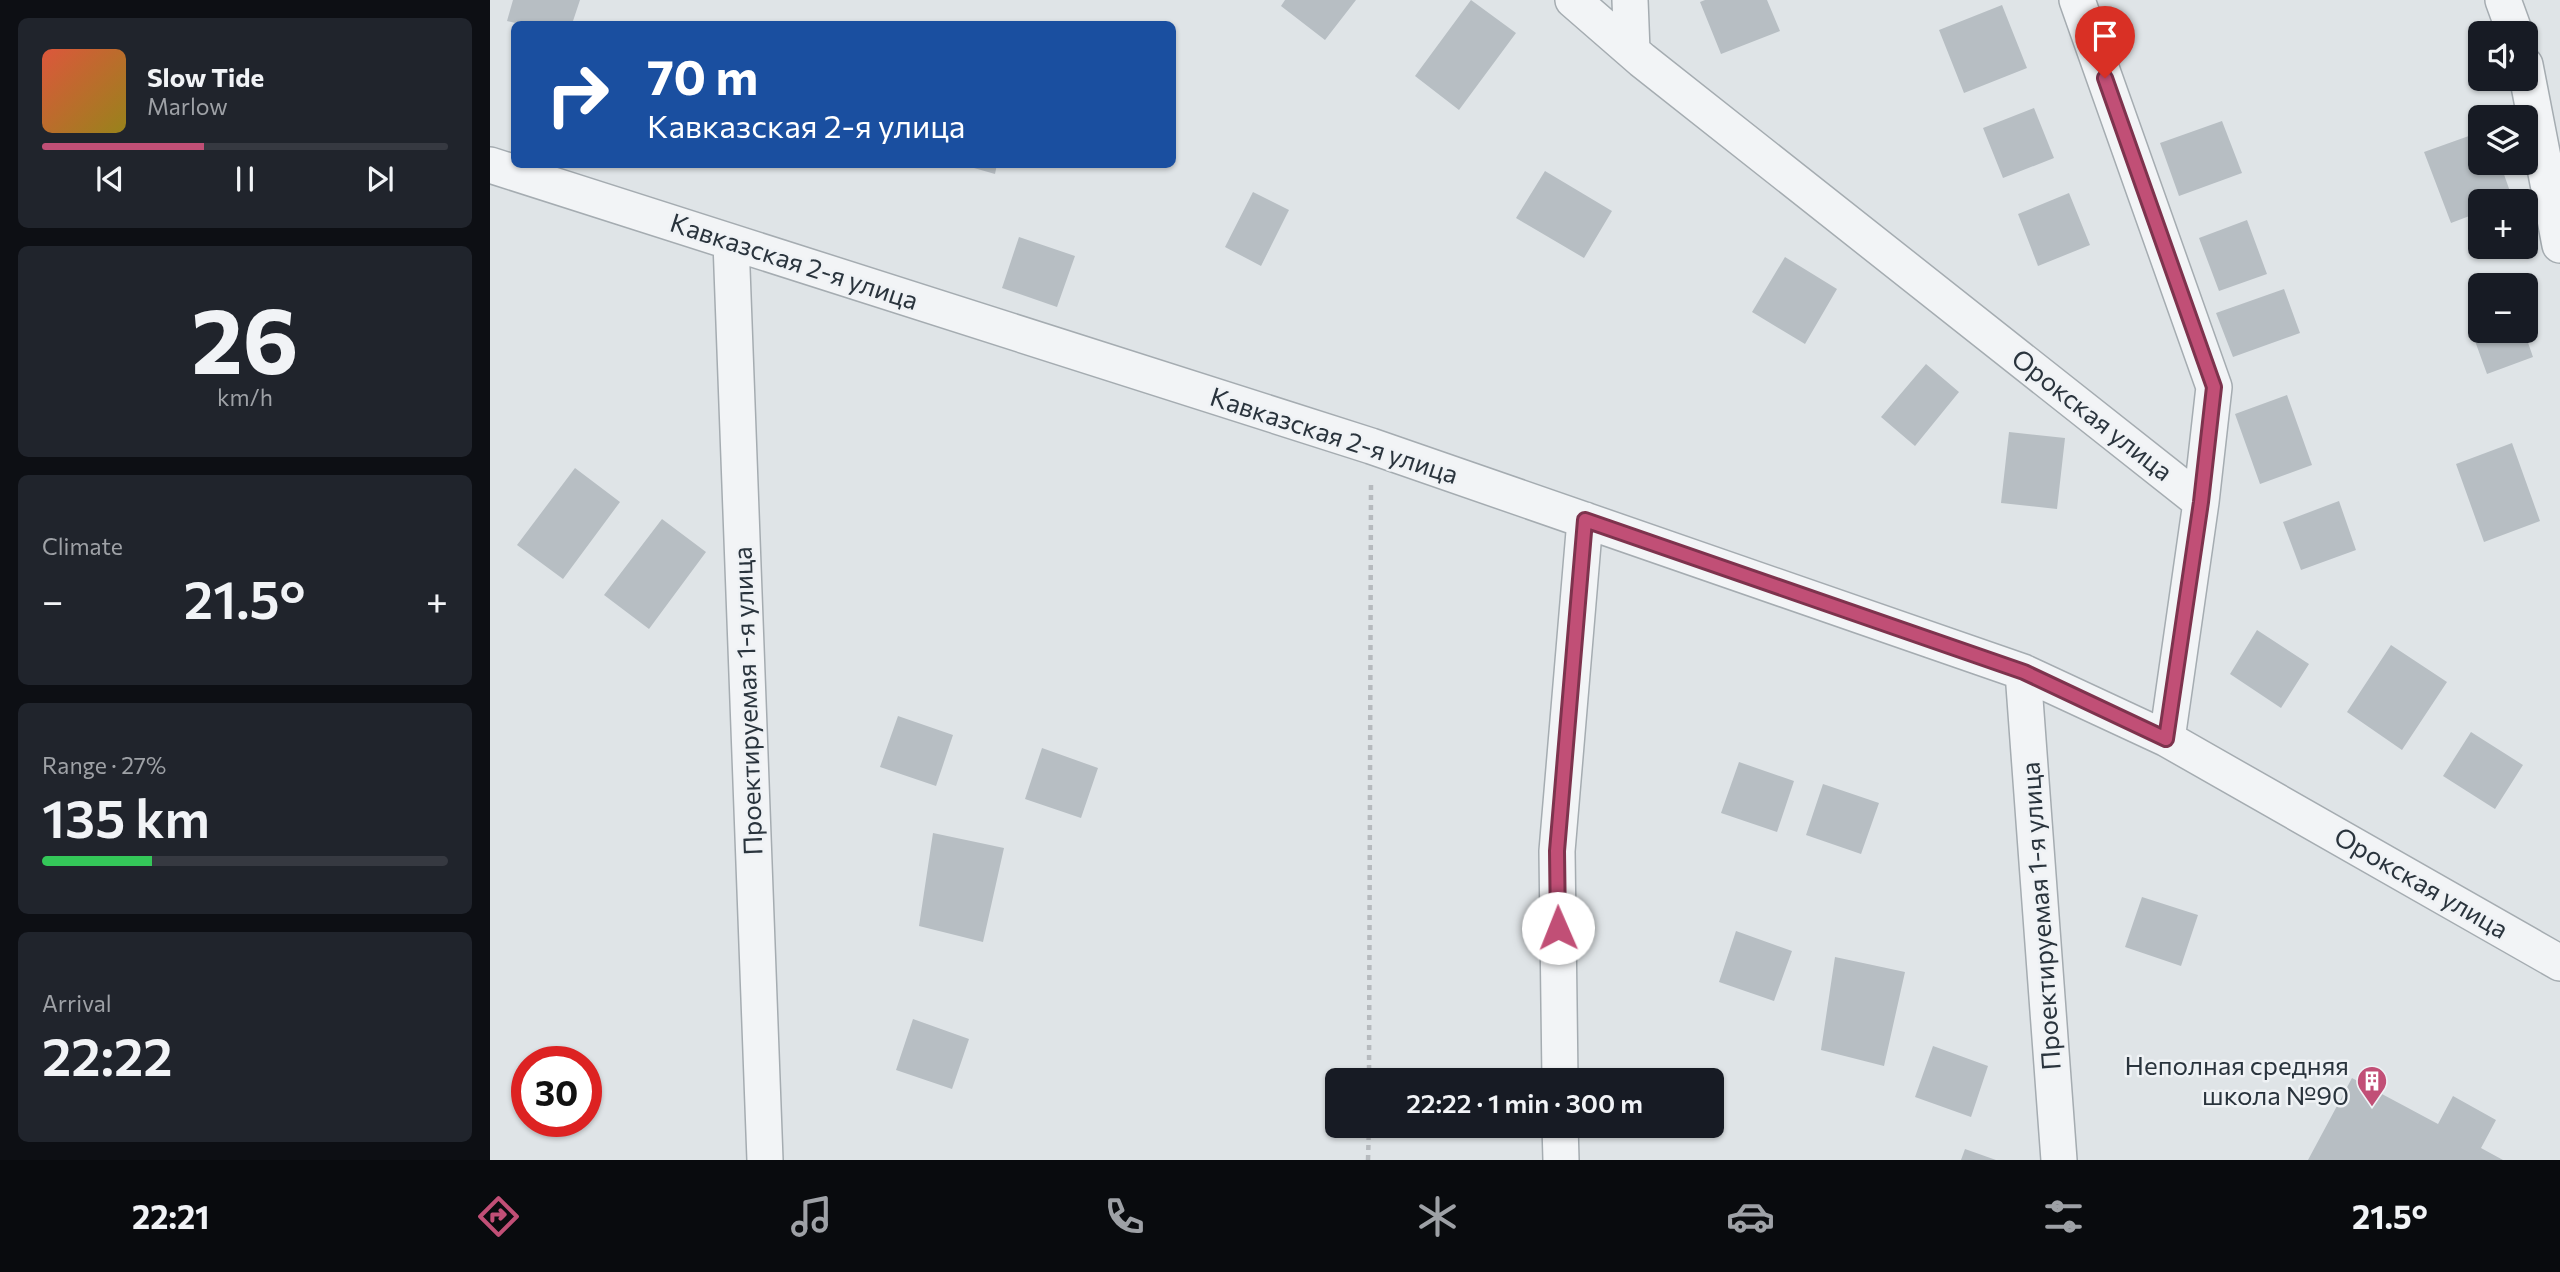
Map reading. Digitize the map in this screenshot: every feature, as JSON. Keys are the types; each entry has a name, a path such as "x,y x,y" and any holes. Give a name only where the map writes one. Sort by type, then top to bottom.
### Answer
{"street":[{"name":"Орокская улица","path":"1573,0 1632,51 2201,502"},
{"path":"1630,0 1632,51"},
{"path":"2077,0 2214,387 2201,502 2166,739"},
{"path":"2503,0 2511,21"},
{"path":"2530,91 2560,244"},
{"name":"Кавказская 2-я улица","path":"490,165 1371,446 2024,672 2166,739"},
{"name":"Проектируемая 1-я улица","path":"731,242 765,1160"},
{"path":"1560,1068 1557,851 1585,520"},
{"name":"Проектируемая 1-я улица","path":"2024,672 2059,1160"},
{"name":"Орокская улица","path":"2166,739 2560,962"},
{"path":"1560,1138 1561,1160"}],"path":[{"path":"1369,1068 1371,446"},
{"path":"1368,1138 1368,1160"}],"building":[{"path":"513,0 580,0 573,21 507,21"},
{"path":"1285,0 1356,0 1325,40 1281,6"},
{"path":"1471,0 1516,33 1459,110 1415,76"},
{"path":"1767,0 1780,31 1721,54 1700,2"},
{"path":"2002,5 2027,68 1964,93 1939,30"},
{"path":"2034,108 2054,158 2003,178 1983,128"},
{"path":"2222,121 2242,173 2179,196 2160,143"},
{"path":"2468,136 2468,175 2504,175 2509,189 2468,189 2468,217 2451,223 2424,152"},
{"path":"974,168 996,168 995,174"},
{"path":"1545,171 1612,211 1584,258 1516,218"},
{"path":"1253,192 1289,210 1261,266 1225,247"},
{"path":"2069,193 2090,245 2038,266 2018,214"},
{"path":"2247,220 2267,274 2219,291 2199,238"},
{"path":"1019,237 1075,256 1057,307 1002,288"},
{"path":"1785,257 1837,289 1805,344 1752,312"},
{"path":"2284,289 2300,333 2233,357 2216,313"},
{"path":"2476,343 2528,343 2533,357 2487,374"},
{"path":"1926,364 1959,392 1915,446 1881,417"},
{"path":"2287,395 2312,465 2260,484 2235,414"},
{"path":"2009,432 2065,438 2057,509 2001,503"},
{"path":"2512,443 2540,521 2484,542 2456,464"},
{"path":"575,468 620,502 563,579 517,545"},
{"path":"2339,501 2356,550 2301,570 2283,522"},
{"path":"662,519 706,552 649,629 604,595"},
{"path":"2257,630 2309,664 2281,708 2230,674"},
{"path":"2391,645 2447,682 2402,750 2347,712"},
{"path":"898,716 953,735 936,786 880,767"},
{"path":"2471,732 2523,765 2495,809 2443,776"},
{"path":"1042,748 1098,768 1081,818 1025,799"},
{"path":"1739,762 1794,781 1777,832 1721,813"},
{"path":"1823,784 1879,803 1861,854 1806,835"},
{"path":"933,833 1004,848 983,942 919,926"},
{"path":"2142,897 2198,915 2181,966 2125,947"},
{"path":"1736,931 1792,951 1774,1001 1719,982"},
{"path":"1835,957 1905,972 1884,1066 1821,1050"},
{"path":"913,1019 969,1039 952,1089 896,1070"},
{"path":"1933,1046 1988,1066 1971,1117 1915,1097"},
{"name":"Неполная средняя школа №90","path":"2352,1078 2438,1124 2453,1096 2496,1120 2481,1148 2503,1160 2308,1160"},
{"path":"1965,1149 1996,1160 1961,1160"}],"place":[{"name":"Неполная средняя школа №90","path":"2372,1108"}],"route":[{"path":"1558,928 1557,851 1585,520 2024,672 2166,739 2201,502 2214,387 2105,78"}]}
